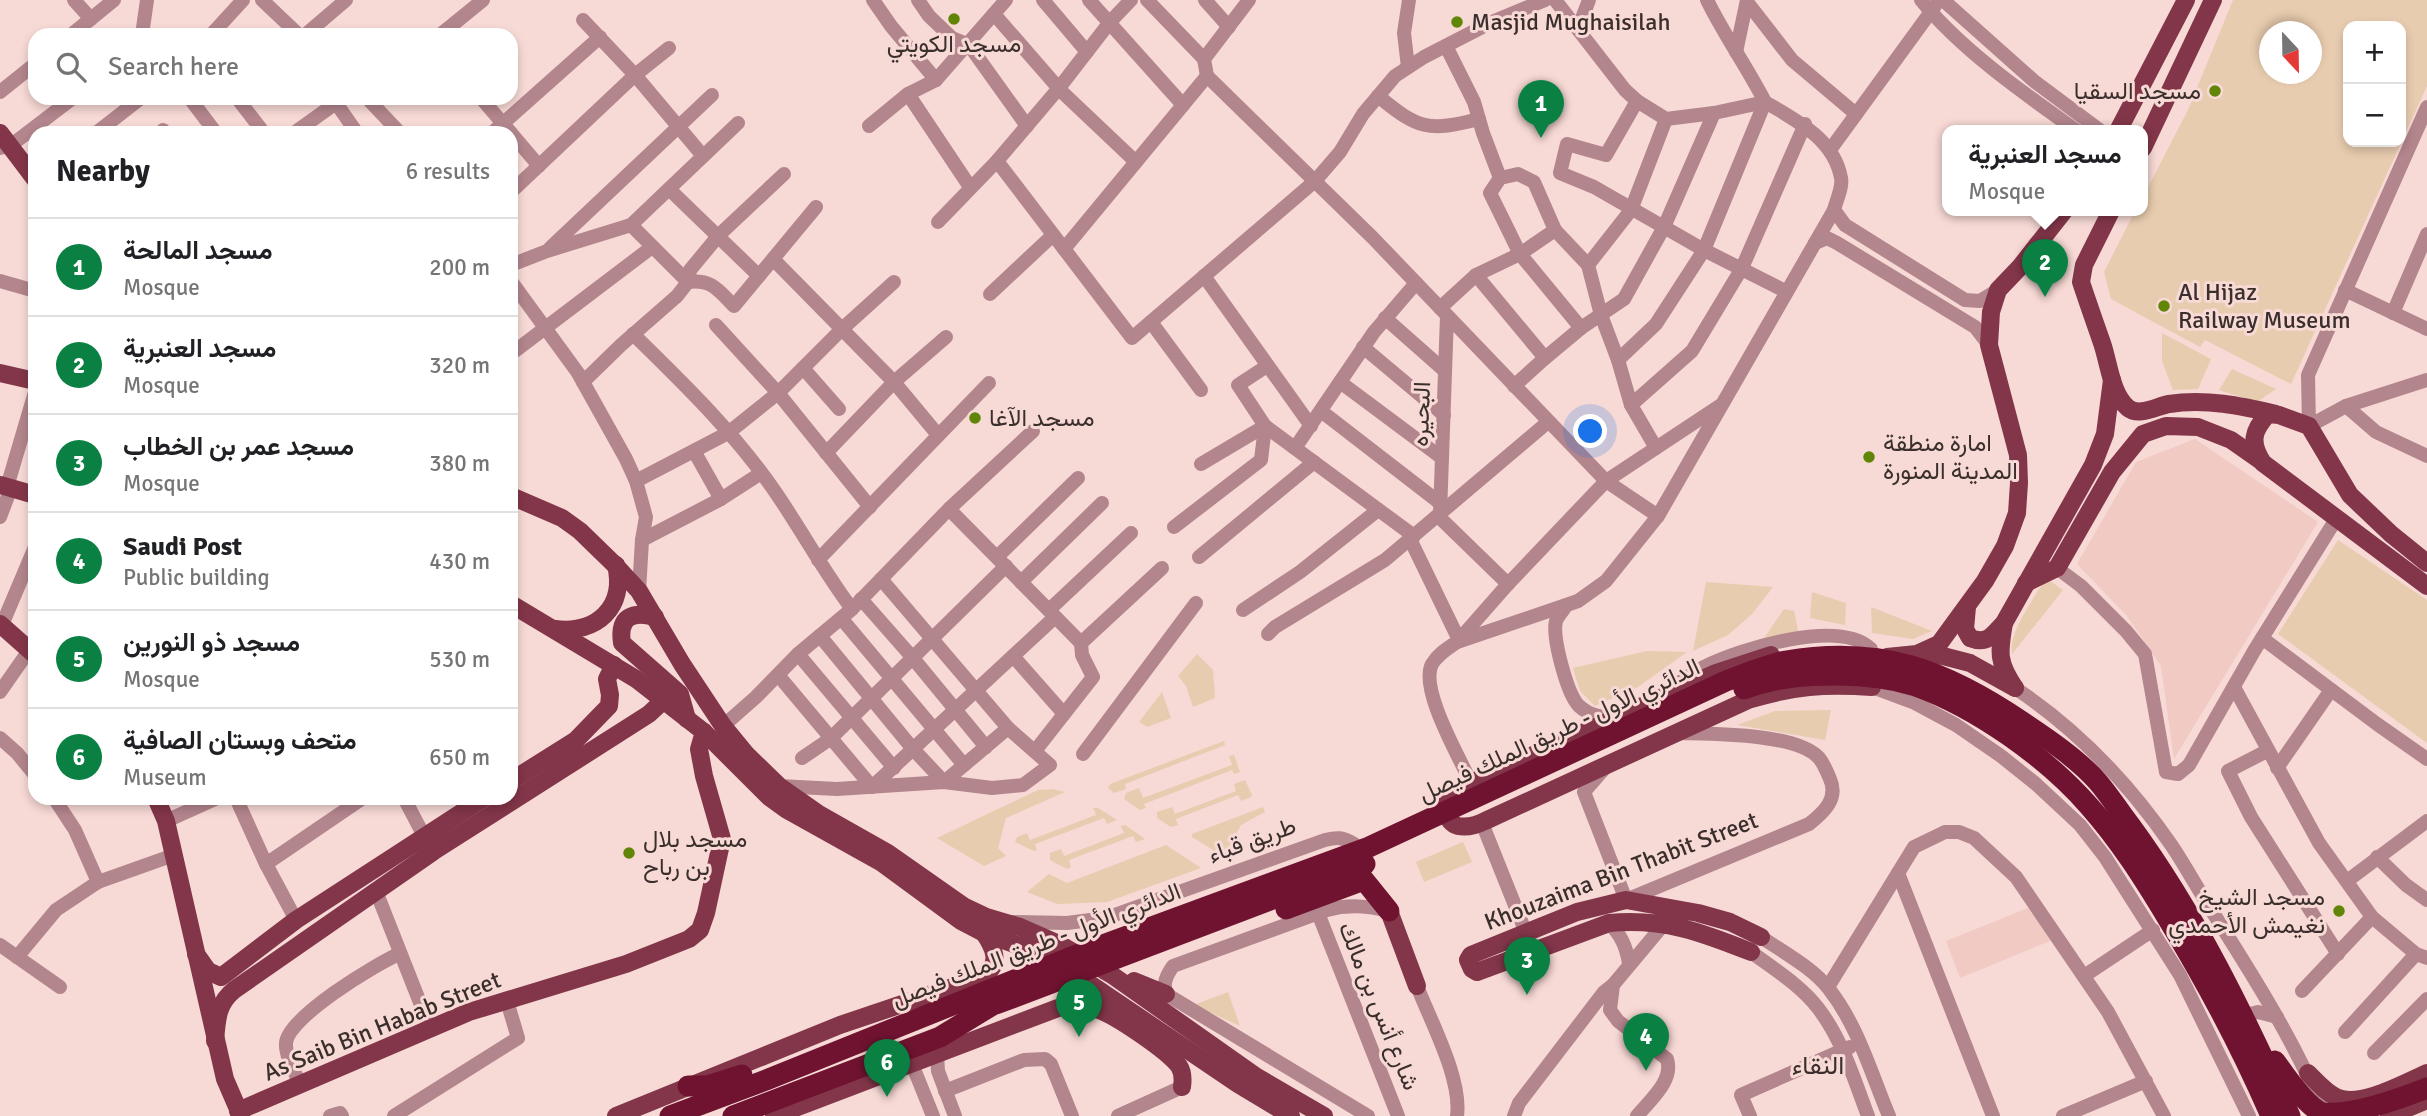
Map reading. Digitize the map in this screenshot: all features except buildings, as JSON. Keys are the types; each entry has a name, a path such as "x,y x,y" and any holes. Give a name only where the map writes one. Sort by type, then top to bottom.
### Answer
{"highway":[{"name":"الدائري الأول - طريق الملك فيصل","path":"667,1110 970,999 1379,859 1730,694 1785,661 1875,654 1933,672 1983,695 2049,740 2097,781 2145,846 2184,906 2250,1027 2290,1116"},
{"name":"الدائري الأول - طريق الملك فيصل","path":"1757,677 1807,674 1914,686 1944,698 1994,726 2040,760 2081,797 2129,856 2203,977 2248,1062 2271,1116"},
{"path":"1344,847 1363,851 1367,863 1364,880 1127,968 1089,959 1109,933 1344,847"},
{"path":"1364,880 1390,911"},
{"name":"الدائري الأول - طريق الملك فيصل","path":"699,1116 991,1006 1089,959"},
{"path":"688,1086 708,1086 922,1008 970,999"},
{"path":"733,1116 940,1037 991,1006"},
{"path":"2250,1027 2296,1091 2321,1112 2346,1115 2371,1109 2427,1088"}],"main road":[{"path":"2121,125 2186,0"},
{"path":"2148,137 2213,0"},
{"path":"3,142 28,170"},
{"path":"1917,654 1939,645 1967,606 2005,546 2017,513 2020,483 2018,455 1989,345 1991,312 1998,290 2064,216"},
{"path":"2099,216 2102,224 2099,233"},
{"path":"2108,216 2084,265 2081,282 2112,380 2128,408 2137,412 2166,404 2236,404 2280,415 2309,426 2350,495 2427,563"},
{"path":"0,373 28,379"},
{"path":"1967,606 1965,629 1970,638 1980,642 1989,638 2004,623 2093,465 2105,434 2112,380"},
{"path":"2026,583 2057,568 2112,471 2141,437 2137,412"},
{"path":"2263,463 2256,451 2254,431 2268,414 2280,415"},
{"path":"2093,465 2166,426 2197,427 2231,440 2427,586"},
{"path":"6,487 28,493"},
{"path":"518,499 562,518 580,531 639,591 723,726 774,791 888,853 943,893 986,917 1020,926 1061,945 1112,975 1257,1077 1324,1116"},
{"path":"551,628 577,630 603,616 619,588 615,565"},
{"path":"518,608 614,665 664,700 811,825 882,863 946,911 984,933 1050,957 1238,1084 1291,1116"},
{"path":"655,617 637,614 631,616 625,621 621,631 622,643 680,694 687,719"},
{"path":"2004,623 1999,652 2006,674 2015,688"},
{"path":"1,625 28,649"},
{"path":"1867,681 1779,691 1748,700 1607,765 1484,828 1462,827 1447,818 1446,806 1451,795 1471,783 1726,669 1778,653 1843,647 1875,654 1943,656 1970,663 2015,688"},
{"path":"1778,653 1823,658"},
{"path":"518,791 580,747 609,706 607,678 614,665"},
{"path":"1779,691 1807,674"},
{"path":"518,778 649,714 664,700"},
{"name":"As Saib Bin Habab Street","path":"240,1113 300,1084 469,1012 637,960 689,939 700,930 722,839 699,749 704,732"},
{"path":"159,805 166,821 215,1041 225,1079 240,1113"},
{"path":"215,1041 218,1011 227,984 296,920 473,805"},
{"path":"227,984 376,891 498,805"},
{"path":"1626,901 1730,922 1756,945"},
{"name":"Khouzaima Bin Thabit Street","path":"1609,923 1477,972 1472,970 1468,960 1471,955 1577,912 1626,901"},
{"path":"1390,911 1417,986"},
{"path":"1609,923 1664,923 1756,945"},
{"path":"984,933 994,949 995,957 992,970 985,976"},
{"path":"196,954 208,971 227,984"},
{"path":"618,1116 667,1110 688,1086 840,1025 1004,972 1020,979 1026,998 1020,1017 1003,1030"},
{"path":"1112,975 1166,995"},
{"path":"774,1116 1058,1008 1075,1005 1131,1011"},
{"path":"1099,1009 1146,1038 1180,1066 1184,1078 1182,1087"},
{"path":"1131,1011 1146,1038"},
{"path":"2308,1073 2336,1097 2350,1101 2365,1098 2427,1073"},
{"path":"688,1086 692,1116"},
{"path":"2387,1115 2427,1100"}],"street":[{"path":"74,0 91,19"},
{"path":"80,28 114,0"},
{"path":"143,28 147,0"},
{"path":"217,28 243,0"},
{"path":"262,0 292,28"},
{"path":"313,28 346,0"},
{"path":"449,28 483,0"},
{"path":"873,0 936,80"},
{"path":"869,126 908,94 936,80 1006,0"},
{"path":"1043,0 1087,52"},
{"path":"1088,0 1183,105"},
{"path":"938,222 997,161 1131,0"},
{"path":"1147,0 1204,59 1207,76 1416,282 1606,481 1658,516"},
{"path":"1205,0 1229,27"},
{"path":"1204,59 1249,0"},
{"path":"1408,67 1404,33 1409,0"},
{"path":"997,161 1132,338 1315,181 1340,152 1363,114 1395,76 1492,22 1545,0"},
{"path":"1555,0 1625,90 1666,119 1714,113 1765,102"},
{"path":"1578,29 1589,0"},
{"path":"1458,641 1565,607 1606,581 1658,516 1834,210 1842,180 1830,150 1805,124 1765,102 1707,0"},
{"path":"1830,150 1926,6 1942,0 2034,82 2093,125"},
{"path":"921,1 952,38 969,44 1027,126"},
{"path":"1736,52 1747,1"},
{"path":"1747,1 1792,60 1856,114"},
{"path":"1926,6 1937,19 2025,95 2068,125"},
{"path":"994,14 1059,88 1136,162"},
{"path":"583,20 635,75 703,156"},
{"path":"509,126 600,37"},
{"path":"1446,46 1474,102 1500,178"},
{"path":"518,186 635,75 669,48"},
{"path":"0,92 28,70"},
{"path":"1064,249 1207,76"},
{"path":"2025,95 2034,82"},
{"path":"908,94 970,187"},
{"path":"547,251 712,95"},
{"path":"1378,96 1405,118 1427,127 1450,127 1479,119"},
{"path":"1637,101 1606,155 1567,144 1560,173 1594,187 1704,250 1787,292"},
{"path":"1618,359 1656,324 1704,250 1765,102"},
{"path":"28,126 62,105"},
{"path":"121,105 125,110"},
{"path":"114,126 132,105"},
{"path":"195,105 211,126"},
{"path":"242,105 259,126"},
{"path":"304,126 332,105"},
{"path":"342,105 353,126"},
{"path":"374,105 393,126"},
{"path":"486,105 501,126"},
{"path":"2427,107 2308,375 2309,426 2346,406 2427,380"},
{"path":"1514,386 1581,328 1624,299 1664,227 1714,113"},
{"path":"1588,265 1631,210 1666,119"},
{"path":"518,262 631,225 738,123"},
{"path":"1630,405 1692,351 1742,268 1805,124"},
{"path":"3,142 28,126"},
{"path":"518,145 539,166"},
{"path":"583,382 677,296 688,282 690,270 719,235 784,174"},
{"path":"1581,328 1520,254 1490,193 1500,178 1518,174 1534,182 1555,230 1588,265 1630,405 1656,448"},
{"path":"670,188 759,276"},
{"path":"688,282 703,280 734,306 816,206"},
{"path":"1834,210 1844,225 1965,300 1980,301 1998,290"},
{"path":"631,225 688,282"},
{"path":"1444,312 1476,275 1520,254 1555,230"},
{"path":"2393,313 2427,234"},
{"path":"990,294 1053,236"},
{"path":"1815,243 1826,238 1837,243 1975,327 1989,345"},
{"path":"518,349 652,247"},
{"path":"773,259 894,383 938,435"},
{"path":"1476,275 1545,358"},
{"path":"1204,276 1311,426"},
{"path":"0,281 28,289"},
{"path":"635,481 728,433 778,393 894,282"},
{"path":"1295,448 1363,348 1416,282"},
{"path":"518,290 583,382 626,459 635,481 646,517 639,591"},
{"path":"2345,290 2427,328"},
{"name":"البحيره","path":"1439,511 1444,415 1444,312"},
{"path":"1385,318 1445,371"},
{"path":"1151,322 1201,390"},
{"path":"716,325 778,393 870,507"},
{"path":"634,334 708,408 775,491 891,677 964,765"},
{"path":"826,453 894,383 946,337"},
{"path":"1363,348 1444,415"},
{"path":"1267,366 1238,385 1265,426 1412,538 1458,641"},
{"path":"803,368 839,409"},
{"path":"1340,382 1442,458"},
{"path":"818,560 989,383"},
{"path":"1471,783 1434,700 1429,682 1431,666 1441,653 1458,641 1606,481 1725,402"},
{"path":"2346,406 2376,432 2427,456"},
{"path":"1321,411 1439,511 1508,584"},
{"path":"0,517 6,487 28,415"},
{"path":"1268,634 1275,627 1385,560 1439,511 1548,422"},
{"path":"1201,464 1265,426"},
{"path":"1174,527 1261,460 1265,426"},
{"path":"723,726 757,697 798,654 851,609 949,509 1033,431"},
{"path":"694,451 721,499"},
{"path":"1199,557 1314,462"},
{"path":"642,540 721,499 761,474"},
{"path":"803,758 830,739 931,638 1078,478"},
{"path":"1021,582 1102,503"},
{"path":"949,509 1081,643 1082,656 1093,677 1035,751"},
{"path":"1243,610 1300,572 1378,510"},
{"path":"2057,568 2081,586 2145,654 2166,772 2178,774 2189,765 2262,638 2333,524 2334,516"},
{"path":"873,787 1013,656 1131,533"},
{"path":"1,625 28,563"},
{"path":"1081,643 1162,568"},
{"path":"774,791 944,782 992,788 1023,785 1050,765 1008,728 881,579"},
{"path":"1083,754 1196,603"},
{"path":"1565,607 1556,621 1567,685 1577,704 1588,712 1599,717 1615,717"},
{"path":"851,609 912,657 986,747"},
{"path":"820,636 913,749 944,782"},
{"path":"1651,701 1701,668 1755,648 1817,636 1841,636 1865,643 1875,654"},
{"path":"2262,638 2427,759"},
{"path":"798,654 894,768"},
{"path":"1013,656 1064,714"},
{"path":"0,692 28,657"},
{"path":"778,675 873,787"},
{"path":"1867,681 1956,725 2036,783 2080,825 2105,857 2153,930 2190,993 2249,1116"},
{"path":"2234,687 2319,843 2372,916 2422,956 2345,1032"},
{"path":"2015,688 2041,705 2115,774 2171,845 2277,1017 2308,1073 2326,1116"},
{"path":"2277,768 2331,690"},
{"path":"944,782 1008,728"},
{"name":"Khouzaima Bin Thabit Street","path":"1626,901 1808,824 1822,814 1832,800 1833,786 1818,756 1801,747 1747,735 1678,733"},
{"path":"0,738 18,752 28,766"},
{"path":"2267,751 2228,771 2251,817 2338,954"},
{"path":"1607,765 1584,792 1626,901"},
{"path":"59,805 75,830 98,882"},
{"path":"166,821 201,805"},
{"path":"239,805 296,920"},
{"path":"266,864 353,805"},
{"path":"408,805 424,836"},
{"path":"2347,881 2427,821"},
{"path":"1484,828 1526,933"},
{"path":"1828,987 1914,846 1945,832 1959,832 1974,838 2016,877 2108,1012 2164,1116"},
{"name":"طريق قباء","path":"1002,922 1067,923 1106,918 1335,837 1345,838 1344,847"},
{"path":"17,957 56,910 98,882 174,855"},
{"path":"2377,857 2406,885 2427,900"},
{"path":"1898,873 1993,1116"},
{"path":"376,891 430,1028"},
{"path":"1368,1116 1166,995 1164,985 1173,966 1318,913 1345,905 1390,911"},
{"name":"شارع أنس بن مالك","path":"1318,913 1398,1116"},
{"path":"2302,991 2372,916"},
{"path":"1609,923 1620,934 1629,963"},
{"path":"1514,1116 1519,1103 1604,992 1613,985 1664,923"},
{"path":"2084,976 2153,930"},
{"path":"0,945 60,987"},
{"path":"1756,945 1800,964 1828,987 1860,1043 1889,1116"},
{"path":"1756,945 1818,1008 1843,1050 1868,1116"},
{"path":"300,1084 286,1043 290,1032 308,1012 380,962 399,954"},
{"path":"2190,993 2206,998 2223,990 2235,981 2244,961"},
{"path":"1613,985 1610,1010 1618,1021 1668,1059 1669,1074 1637,1116"},
{"path":"1417,986 1453,1077 1458,1112"},
{"path":"2374,1053 2427,999"},
{"path":"394,1116 518,1038 507,1001"},
{"path":"2214,1044 2221,1028 2237,1016 2258,1012 2277,1017"},
{"path":"1750,1116 1741,1094 1860,1043"},
{"path":"937,1054 938,1071 955,1116"},
{"path":"945,1091 1037,1057 1051,1064 1072,1116"},
{"path":"912,1064 933,1116"},
{"path":"2063,1116 2146,1081"},
{"path":"1118,1116 1182,1087"},
{"path":"330,1116 340,1113 342,1116"}],"shaded area":[{"path":"2233,0 2427,0 2427,86 2406,132 2406,21 2343,21 2343,147 2399,147 2291,384 2205,340 2200,347 2111,299 2104,272 2132,216 2148,216 2148,187 2188,110"},
{"path":"2162,333 2211,359 2198,389 2173,390 2162,361"},
{"path":"2232,369 2276,389 2257,402 2219,390"},
{"path":"2195,439 2318,522 2174,759 2161,666 2127,616 2077,564 2136,462"},
{"path":"2338,540 2427,600 2427,743 2278,634"},
{"path":"2046,578 2063,590 2012,654 2018,625"},
{"path":"1706,582 1773,587 1752,614 1728,635 1693,651"},
{"path":"1812,592 1846,603 1845,625 1810,618"},
{"path":"1871,607 1932,631 1913,639 1872,633"},
{"path":"1784,609 1794,611 1799,635 1762,641"},
{"path":"1647,651 1687,652 1638,687 1595,706 1580,691 1573,668"},
{"path":"1197,654 1213,670 1215,698 1193,707 1186,686 1178,676"},
{"path":"1162,692 1171,718 1147,727 1139,722"},
{"path":"1831,710 1825,740 1737,725 1775,711"},
{"path":"1224,741 1225,745 1125,784 1126,789 1114,793 1108,788 1110,784"},
{"path":"1234,755 1240,772 1234,774 1232,770 1144,804 1146,808 1140,810 1124,799 1126,793 1139,788 1143,798 1232,765 1229,756"},
{"path":"1245,780 1251,797 1241,801 1238,795 1176,819 1178,825 1171,827 1157,818 1157,812 1172,807 1175,814 1236,791 1234,784"},
{"path":"1038,790 1065,792 1006,818 998,848 1006,856 984,866 937,838"},
{"path":"1263,807 1265,812 1241,825 1223,856 1192,837 1192,834"},
{"path":"1093,808 1098,808 1117,820 1107,824 1104,818 1035,844 1037,850 1034,851 1015,842 1017,837 1027,833 1030,840 1096,815"},
{"path":"1125,825 1145,839 1136,842 1133,836 1069,860 1071,867 1067,869 1050,860 1050,853 1061,849 1064,856 1124,833 1121,826"},
{"path":"1463,842 1472,862 1424,882 1416,862"},
{"path":"1166,845 1201,868 1107,902 1057,904 1027,892 1049,874 1067,883"},
{"path":"2033,906 2052,940 1960,978 1946,941"},
{"path":"1228,992 1240,1026 1194,1005"}],"place":[{"name":"مسجد الكويتي","path":"954,19"},
{"name":"Masjid Mughaisilah","path":"1457,22"},
{"name":"مسجد السقيا","path":"2215,91"},
{"name":"مسجد المالحة","path":"1541,138"},
{"name":"مسجد العنبرية","path":"2045,297"},
{"name":"Al Hijaz Railway Museum","path":"2164,306"},
{"name":"مسجد الآغا","path":"975,418"},
{"name":"امارة منطقة المدينة المنورة","path":"1869,457"},
{"name":"مسجد بلال بن رباح","path":"629,853"},
{"name":"مسجد الشيخ نغيمش الأحمدي","path":"2339,911"},
{"name":"مسجد عمر بن الخطاب","path":"1527,995"},
{"name":"مسجد ذو النورين","path":"1079,1037"},
{"name":"Saudi Post","path":"1646,1071"},
{"name":"متحف وبستان الصافية","path":"887,1097"}],"district":[{"name":"النقاء","path":"1818,1065"}]}
